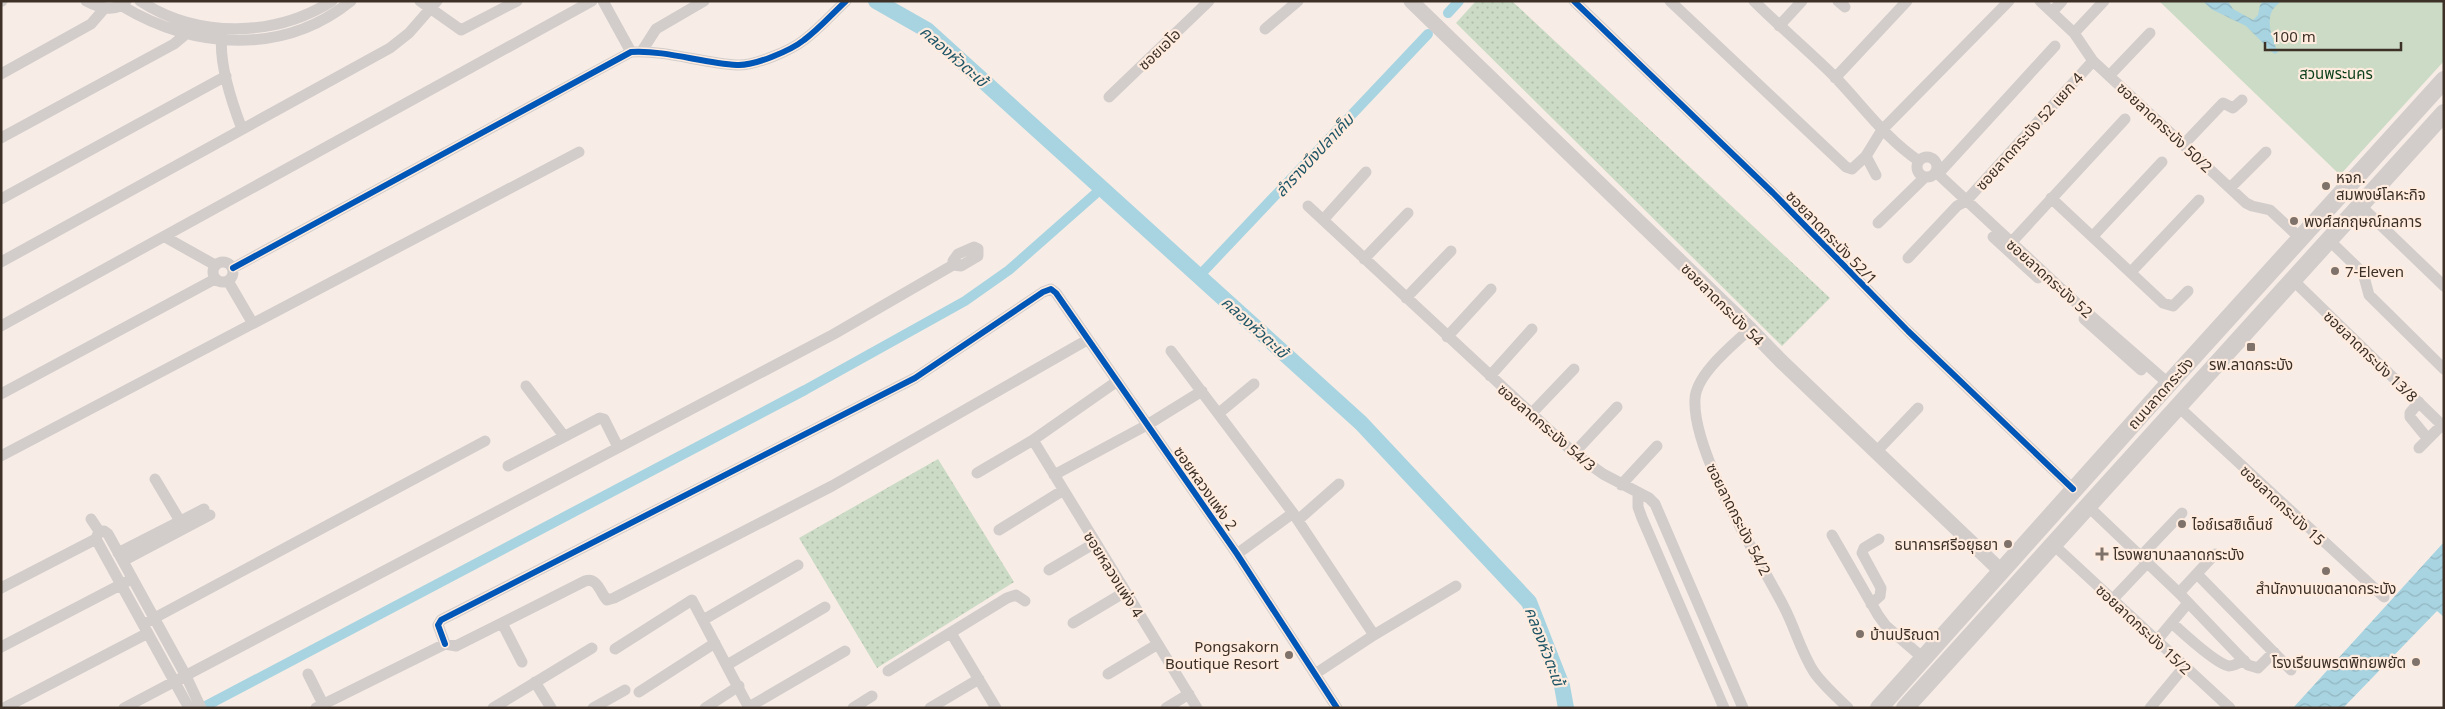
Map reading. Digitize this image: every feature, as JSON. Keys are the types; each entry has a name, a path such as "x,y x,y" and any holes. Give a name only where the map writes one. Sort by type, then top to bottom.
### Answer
{"main road":[{"path":"1411,1 1447,35"},
{"path":"1420,1 1447,35"},
{"name":"ซอยลาดกระบัง 54","path":"1447,35 1750,329 1781,362 2001,571"},
{"name":"ถนนลาดกระบัง","path":"1879,708 2166,386 2444,80"},
{"path":"1891,708 2444,96"},
{"path":"1905,708 2444,113"},
{"name":"ถนนลาดกระบัง","path":"1914,708 2444,122"},
{"path":"2001,571 2021,589"}],"street":[{"path":"86,1 104,8 124,3 136,14 186,34 222,34 280,25 311,14 332,1"},
{"path":"140,1 179,20 222,34 255,40 313,26 333,16 351,1"},
{"path":"420,1 434,5 461,30 518,1"},
{"path":"1,326 592,1"},
{"path":"603,1 636,52 738,65 770,57 804,41 846,1"},
{"path":"233,268 636,52 656,29 704,1"},
{"name":"ซอยเอโอ","path":"1109,97 1209,1"},
{"path":"1265,29 1298,1"},
{"name":"ซอยลาดกระบัง 52/1","path":"1574,1 1780,200 1908,331 2074,489"},
{"path":"1670,1 1849,169 1855,167 1866,156 1882,130 2009,1"},
{"path":"1754,1 1835,78 1900,148 1919,161"},
{"path":"1779,26 1802,1"},
{"path":"1835,78 1907,1"},
{"name":"ซอยลาดกระบัง 50/2","path":"2040,1 2074,32 2093,61 2248,205 2270,210 2300,238"},
{"path":"2052,12 2062,1"},
{"path":"2074,32 2104,1"},
{"path":"1,262 390,48 409,33 434,5"},
{"path":"1,74 92,24 104,8"},
{"path":"2110,76 2150,33"},
{"path":"1,138 174,44 186,34"},
{"path":"222,34 226,76 233,105 242,129"},
{"path":"1878,223 1932,174 2055,46"},
{"name":"ซอยลาดกระบัง 52 แยก 4","path":"1908,258 1963,203 2093,61"},
{"path":"1,199 226,76"},
{"path":"2184,144 2223,104 2233,108 2242,100"},
{"path":"2009,246 2051,198 2126,119"},
{"path":"1,456 252,322 579,152"},
{"path":"2230,188 2266,152"},
{"path":"1866,156 1876,175"},
{"name":"ซอยลาดกระบัง 52","path":"1932,174 1935,160 1922,158 1917,168 1932,174 2009,246 2166,386"},
{"path":"2093,236 2162,162"},
{"path":"1323,220 1366,172"},
{"path":"2051,198 2168,306 2176,304 2188,291"},
{"path":"2131,272 2200,200"},
{"name":"ซอยลาดกระบัง 54/3","path":"1308,206 1574,453 1590,466 1621,485 1649,498 1658,508 1743,708"},
{"path":"2365,210 2444,286"},
{"path":"1364,259 1408,213"},
{"path":"165,237 215,265"},
{"path":"2334,244 2363,273 2369,295 2444,369"},
{"path":"1406,298 1451,250"},
{"path":"224,261 233,268 233,275 228,280 222,282 215,279 212,272 215,265 224,261"},
{"path":"124,708 834,334 953,265"},
{"path":"1,394 215,279"},
{"path":"228,280 252,322"},
{"name":"ซอยลาดกระบัง 13/8","path":"2298,285 2443,426"},
{"name":"ซอยหลวงแพ่ง 2","path":"445,644 438,625 441,620 915,378 1051,289 1056,293 1237,554 1337,708"},
{"path":"1447,336 1491,289"},
{"path":"1490,376 1532,329"},
{"name":"ซอยลาดกระบัง 54/2","path":"1750,329 1711,367 1696,390 1696,414 1704,445 1715,475 1785,608 1813,671 1848,708"},
{"path":"308,674 319,706 445,644 456,646 590,579 595,582 607,600 614,598 832,486 1087,340"},
{"path":"1171,351 1295,516 1374,635"},
{"path":"1531,414 1574,369"},
{"path":"977,473 1032,440 1116,382"},
{"path":"1219,414 1254,384"},
{"path":"526,386 564,436"},
{"path":"1054,475 1146,425 1202,391"},
{"path":"2419,402 2410,417 2428,439"},
{"path":"1574,453 1617,407"},
{"path":"1876,452 1918,408"},
{"name":"ซอยลาดกระบัง 15","path":"2183,411 2384,597"},
{"path":"508,466 602,418 618,447"},
{"path":"2419,448 2443,426"},
{"name":"ซอยหลวงแพ่ง 4","path":"1032,440 1197,708"},
{"path":"4,708 146,628 154,618 485,441"},
{"path":"1621,485 1657,446"},
{"path":"155,479 180,520"},
{"path":"1237,554 1340,484"},
{"path":"999,530 1062,491"},
{"path":"1638,492 1638,507 1642,518 1724,708"},
{"path":"2093,511 2255,669 2274,652"},
{"path":"207,512 120,557 180,520 207,512"},
{"path":"2113,599 2182,512"},
{"path":"91,519 121,585 175,681 200,708"},
{"path":"1,588 106,532 186,676 189,708"},
{"path":"1832,535 1871,604 1886,626 1923,658"},
{"path":"1871,604 1880,596 1881,588 1862,550 1879,539"},
{"path":"1049,570 1095,543"},
{"name":"ซอยลาดกระบัง 15/2","path":"2058,549 2158,639 2184,667 2228,707"},
{"path":"2179,593 2216,554"},
{"path":"703,620 798,565"},
{"path":"2197,574 2291,670"},
{"path":"1,647 132,579"},
{"path":"1315,674 1374,635 1456,586"},
{"path":"1074,623 1125,592"},
{"path":"888,671 1013,596 1020,596 1025,601"},
{"path":"615,649 692,600 749,708 845,650"},
{"path":"2158,639 2188,603"},
{"path":"727,665 825,607"},
{"path":"502,623 522,662"},
{"path":"2172,623 2203,650 2227,665 2237,664 2244,660"},
{"path":"951,633 996,708"},
{"path":"639,692 715,643"},
{"path":"1108,674 1158,644"},
{"path":"493,708 592,648"},
{"path":"2150,708 2184,667"},
{"path":"930,708 978,678"},
{"path":"535,682 551,708"},
{"path":"705,708 739,686"},
{"path":"593,708 625,690"},
{"path":"1166,708 1189,694"},
{"path":"853,708 872,696"}],"green space":[{"path":"1476,1 1512,1 1830,298 1782,346 1456,23"},
{"name":"สวนพระนคร","path":"2159,1 2444,1 2444,61 2340,175"},
{"path":"938,459 1014,582 877,668 799,538"}],"water":[{"path":"2203,1 2228,1 2233,9 2253,20 2258,15 2263,1 2281,1 2270,16 2272,38 2278,52 2275,54 2272,52 2246,26 2211,9"},
{"path":"2444,542 2444,617 2437,611 2343,708 2293,708"}],"waterway":[{"name":"คลองหัวตะเข้","path":"876,1 927,30 1361,423 1529,602 1562,686 1566,708"},
{"name":"ลำรางบึงปลาเค็ม","path":"1448,13 1459,1"},
{"name":"ลำรางบึงปลาเค็ม","path":"1199,276 1428,34"},
{"path":"202,708 805,390 965,301 1009,270 1102,188"}],"cycle path":[{"path":"233,268 631,52 658,53 724,64 744,65 753,63 772,57 798,44 815,31 846,1"},
{"path":"1574,1 1773,193 1908,331 2073,489"},
{"path":"445,644 438,625 441,620 915,378 1043,292 1051,289 1056,293 1237,554 1337,708"}],"place":[{"name":"หจก. สมพงษ์โลหะกิจ","path":"2326,186"},
{"name":"พงศ์สกฤษณ์กลการ","path":"2294,221"},
{"name":"7-Eleven","path":"2335,271"},
{"name":"รพ.ลาดกระบัง","path":"2251,347"},
{"name":"ไอช์เรสซิเด็นช์","path":"2182,524"},
{"name":"ธนาคารศรีอยุธยา","path":"2008,544"},
{"name":"โรงพยาบาลลาดกระบัง","path":"2102,554"},
{"name":"สำนักงานเขตลาดกระบัง","path":"2326,571"},
{"name":"บ้านปริณดา","path":"1860,634"},
{"name":"Pongsakorn Boutique Resort","path":"1289,655"},
{"name":"โรงเรียนพรตพิทยพยัต","path":"2416,662"}]}
